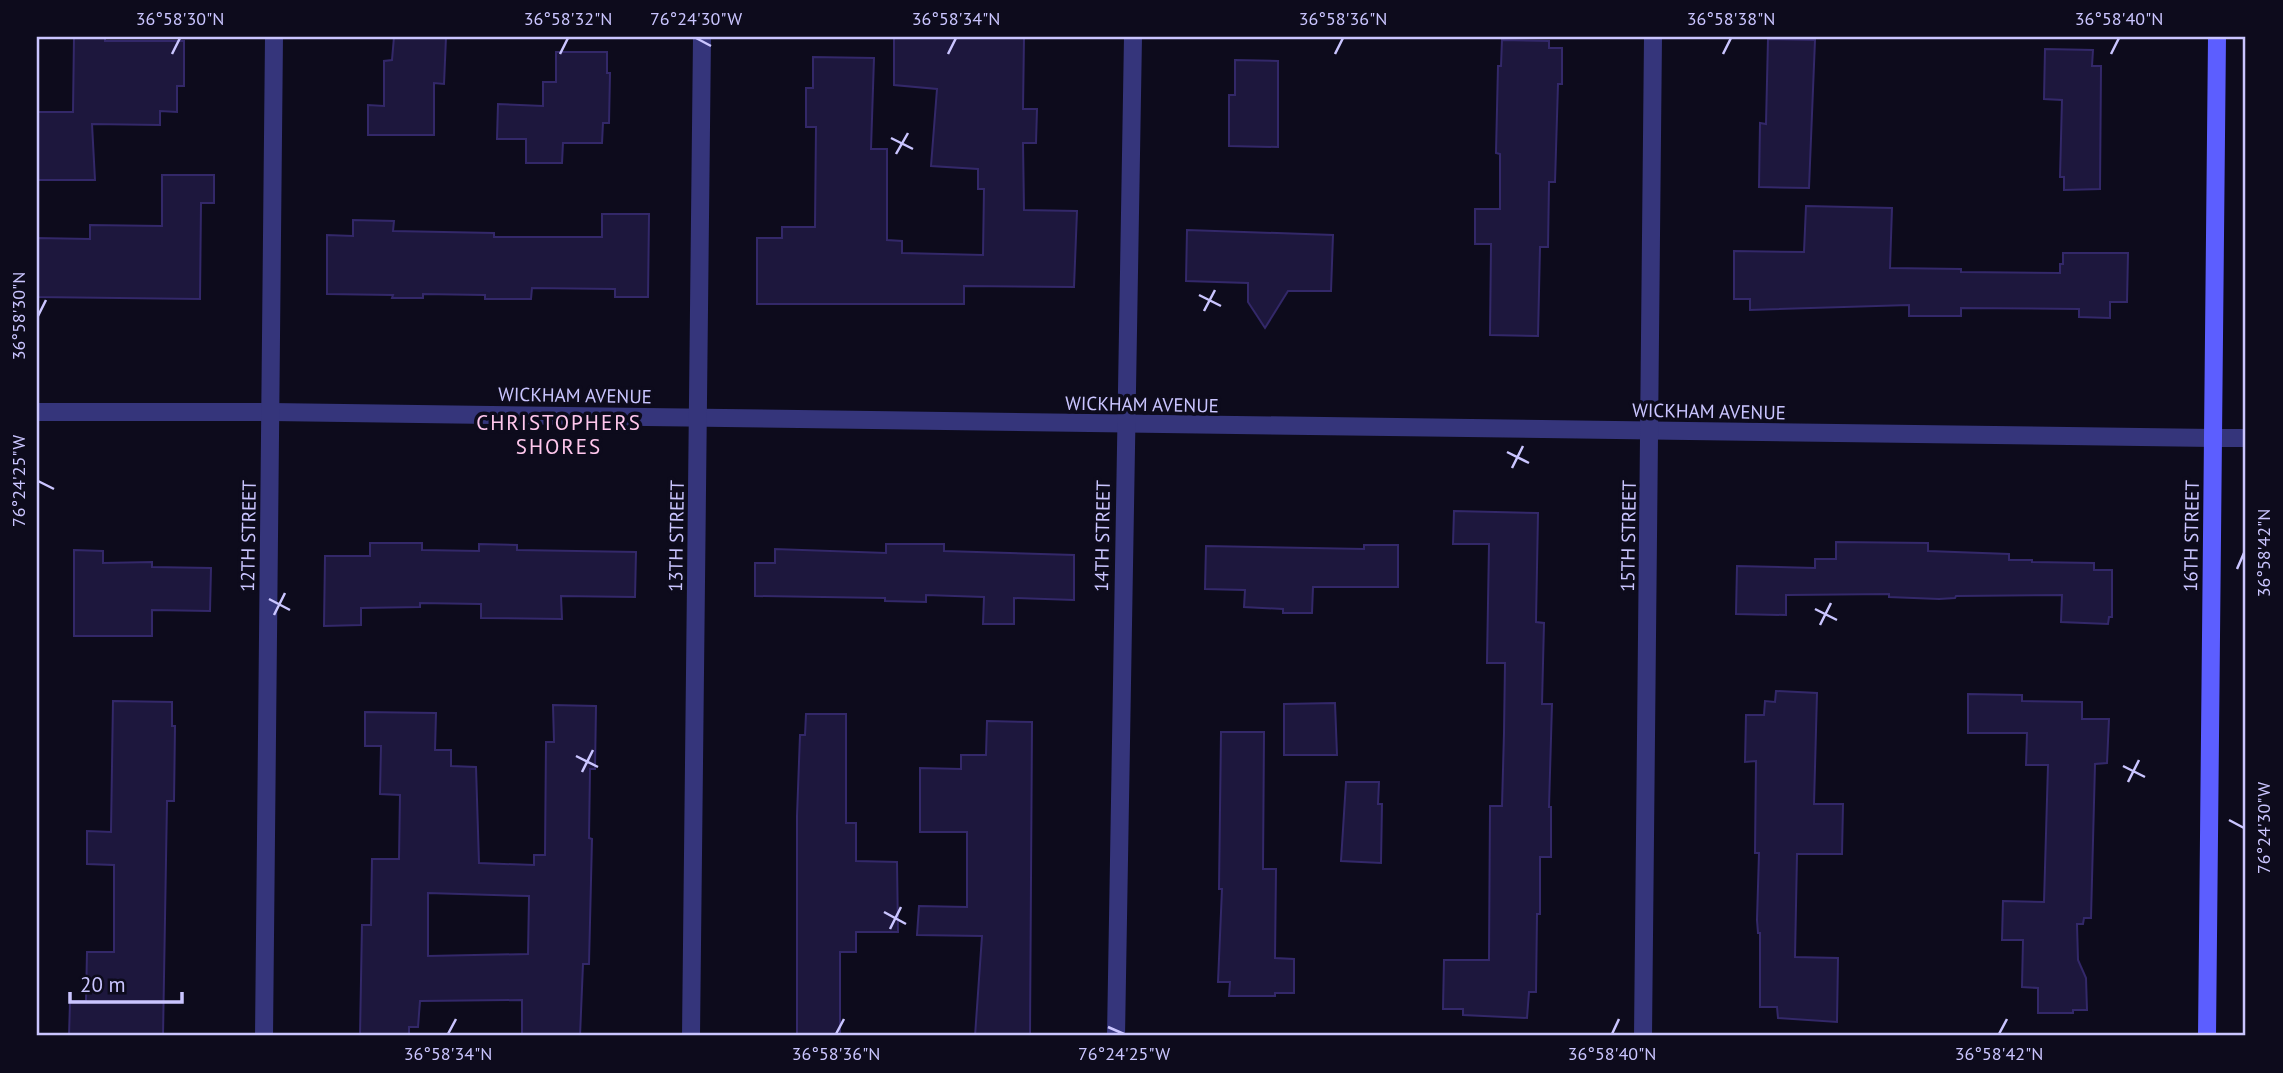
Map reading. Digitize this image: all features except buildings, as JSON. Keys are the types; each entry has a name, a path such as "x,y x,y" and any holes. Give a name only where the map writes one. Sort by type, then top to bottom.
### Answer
{"main road":[{"name":"16TH STREET","path":"2207,1036 2217,37"}],"street":[{"name":"12TH STREET","path":"264,1036 274,37"},
{"name":"13TH STREET","path":"691,1036 702,37"},
{"name":"14TH STREET","path":"1116,1036 1133,37"},
{"name":"15TH STREET","path":"1643,1036 1653,37"},
{"name":"WICKHAM AVENUE","path":"37,412 271,412 2246,439"}],"district":[{"name":"CHRISTOPHERS SHORES","path":"559,435"}]}
